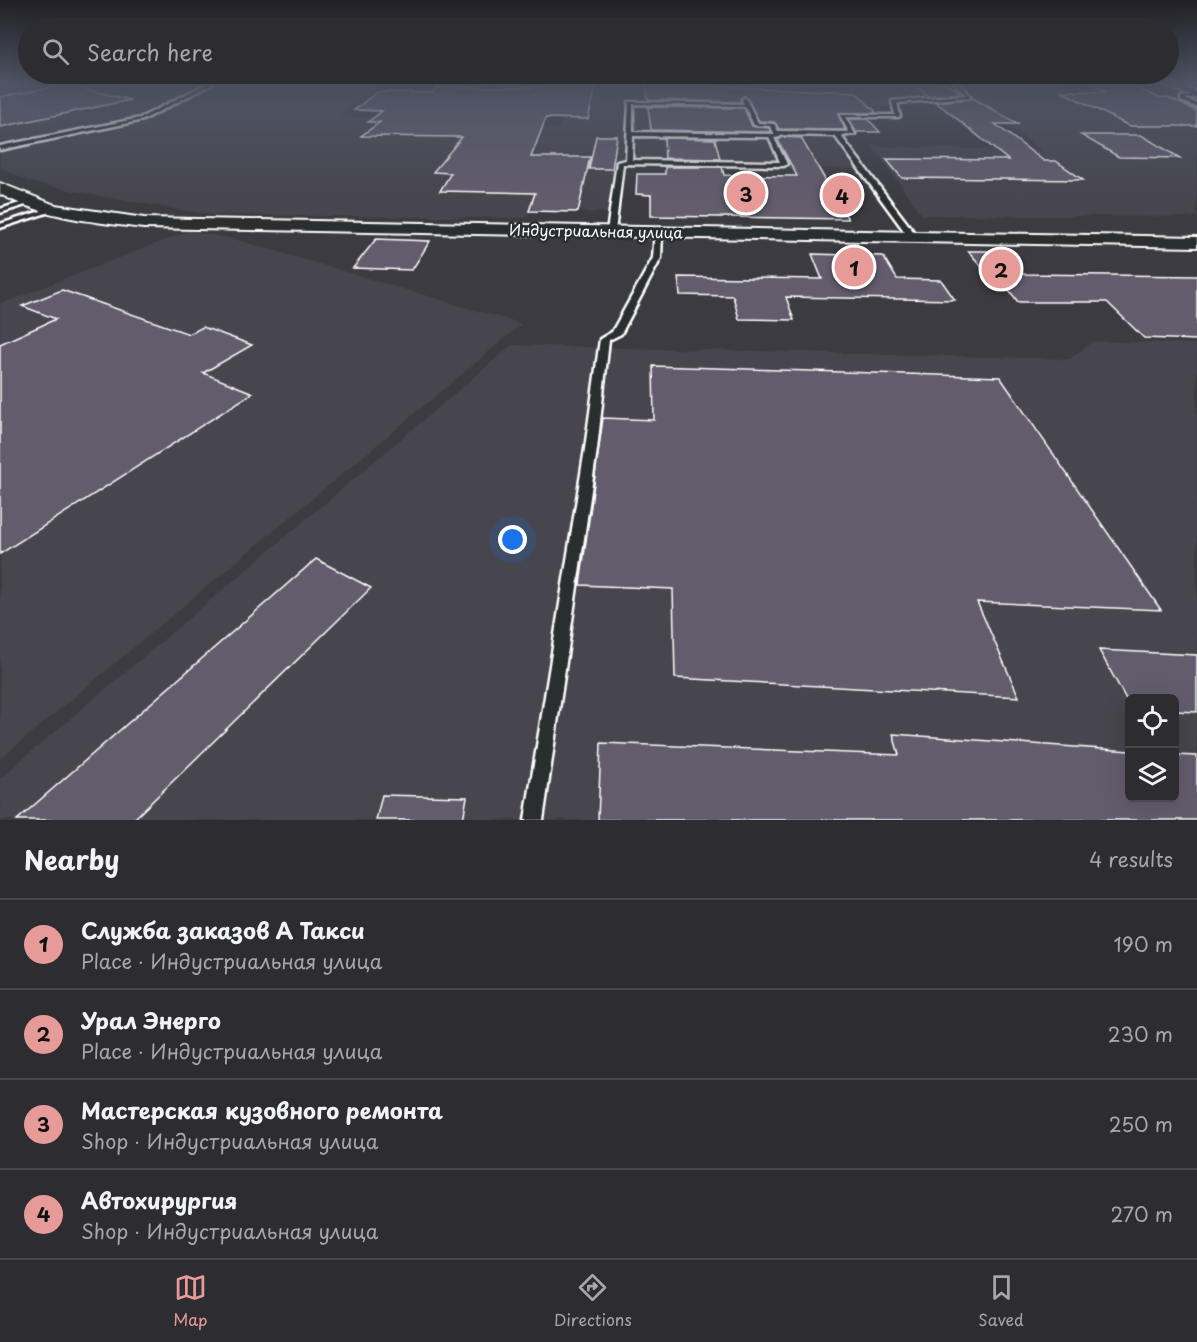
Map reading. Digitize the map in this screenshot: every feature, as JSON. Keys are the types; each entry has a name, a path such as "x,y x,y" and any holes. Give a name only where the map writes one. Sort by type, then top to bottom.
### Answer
{"street":[{"name":"Индустриальная улица","path":"0,188 20,200 54,209 144,224 1197,242"}],"lane":[{"path":"0,148 126,121"},
{"path":"629,162 630,121"},
{"path":"611,232 620,162 784,164 772,125 756,124 755,121"},
{"path":"630,134 852,134 845,121"},
{"path":"837,134 913,237"},
{"path":"0,211 30,202"},
{"path":"0,226 54,209"},
{"path":"534,820 589,460 604,339 616,334 657,258 658,233"}],"shaded area":[{"path":"0,121 446,121 443,127 558,128 560,121 800,121 795,128 801,137 833,138 858,169 623,166 621,213 529,212 527,218 212,215 103,197 27,181 0,167"},
{"path":"1001,121 1197,121 1197,217 922,215 872,146 1043,151"},
{"path":"188,231 235,239 522,324 0,759 0,304"},
{"path":"1093,341 1197,344 1197,820 0,820 0,778 512,345 1070,359"}],"building":[{"path":"0,121 28,121 0,127"},
{"path":"545,121 531,157 590,157 578,212 529,211 535,193 440,191 451,173 433,172 462,137 361,136 380,122 368,122"},
{"path":"650,121 750,121 752,126 769,128 771,132 651,130"},
{"path":"763,121 842,121 845,130 779,129 774,122"},
{"path":"850,121 870,121 880,132 856,132"},
{"path":"960,121 1013,121 1018,124 995,124 1044,161 1056,161 1083,180 902,178 886,159 1008,160"},
{"path":"1120,121 1197,121 1197,126 1129,126"},
{"path":"1081,135 1141,135 1180,158 1119,157"},
{"path":"596,136 617,136 612,169 589,169"},
{"path":"782,137 801,138 848,219 651,216 651,195 636,194 637,174 665,174 665,167 722,167 724,175 797,176 778,140"},
{"path":"664,138 715,139 720,159 665,158"},
{"path":"376,239 430,241 412,270 353,268"},
{"path":"968,251 1001,251 1023,274 1197,276 1197,340 1144,338 1107,302 1018,302 1006,286 999,286"},
{"path":"812,254 883,256 897,279 941,280 955,300 786,297 794,320 739,319 733,296 680,295 678,277 822,279"},
{"path":"62,290 189,334 203,327 252,345 203,373 253,393 0,554 0,344 56,319 22,306"},
{"path":"653,366 1000,377 1161,610 977,602 1019,697 675,678 673,589 580,585 603,418 654,420"},
{"path":"316,559 371,588 133,820 17,820"},
{"path":"1099,650 1197,655 1197,712 1179,711 1179,694 1125,694 1125,697"},
{"path":"893,734 1125,751 1125,802 1179,802 1179,755 1197,756 1197,820 598,820 601,743 899,755"},
{"path":"382,795 467,797 463,820 376,820"}],"place":[{"name":"Мастерская кузовного ремонта","path":"746,193"},
{"name":"Автохирургия","path":"842,195"},
{"name":"Служба заказов А Такси","path":"854,267"},
{"name":"Урал Энерго","path":"1001,269"}]}
